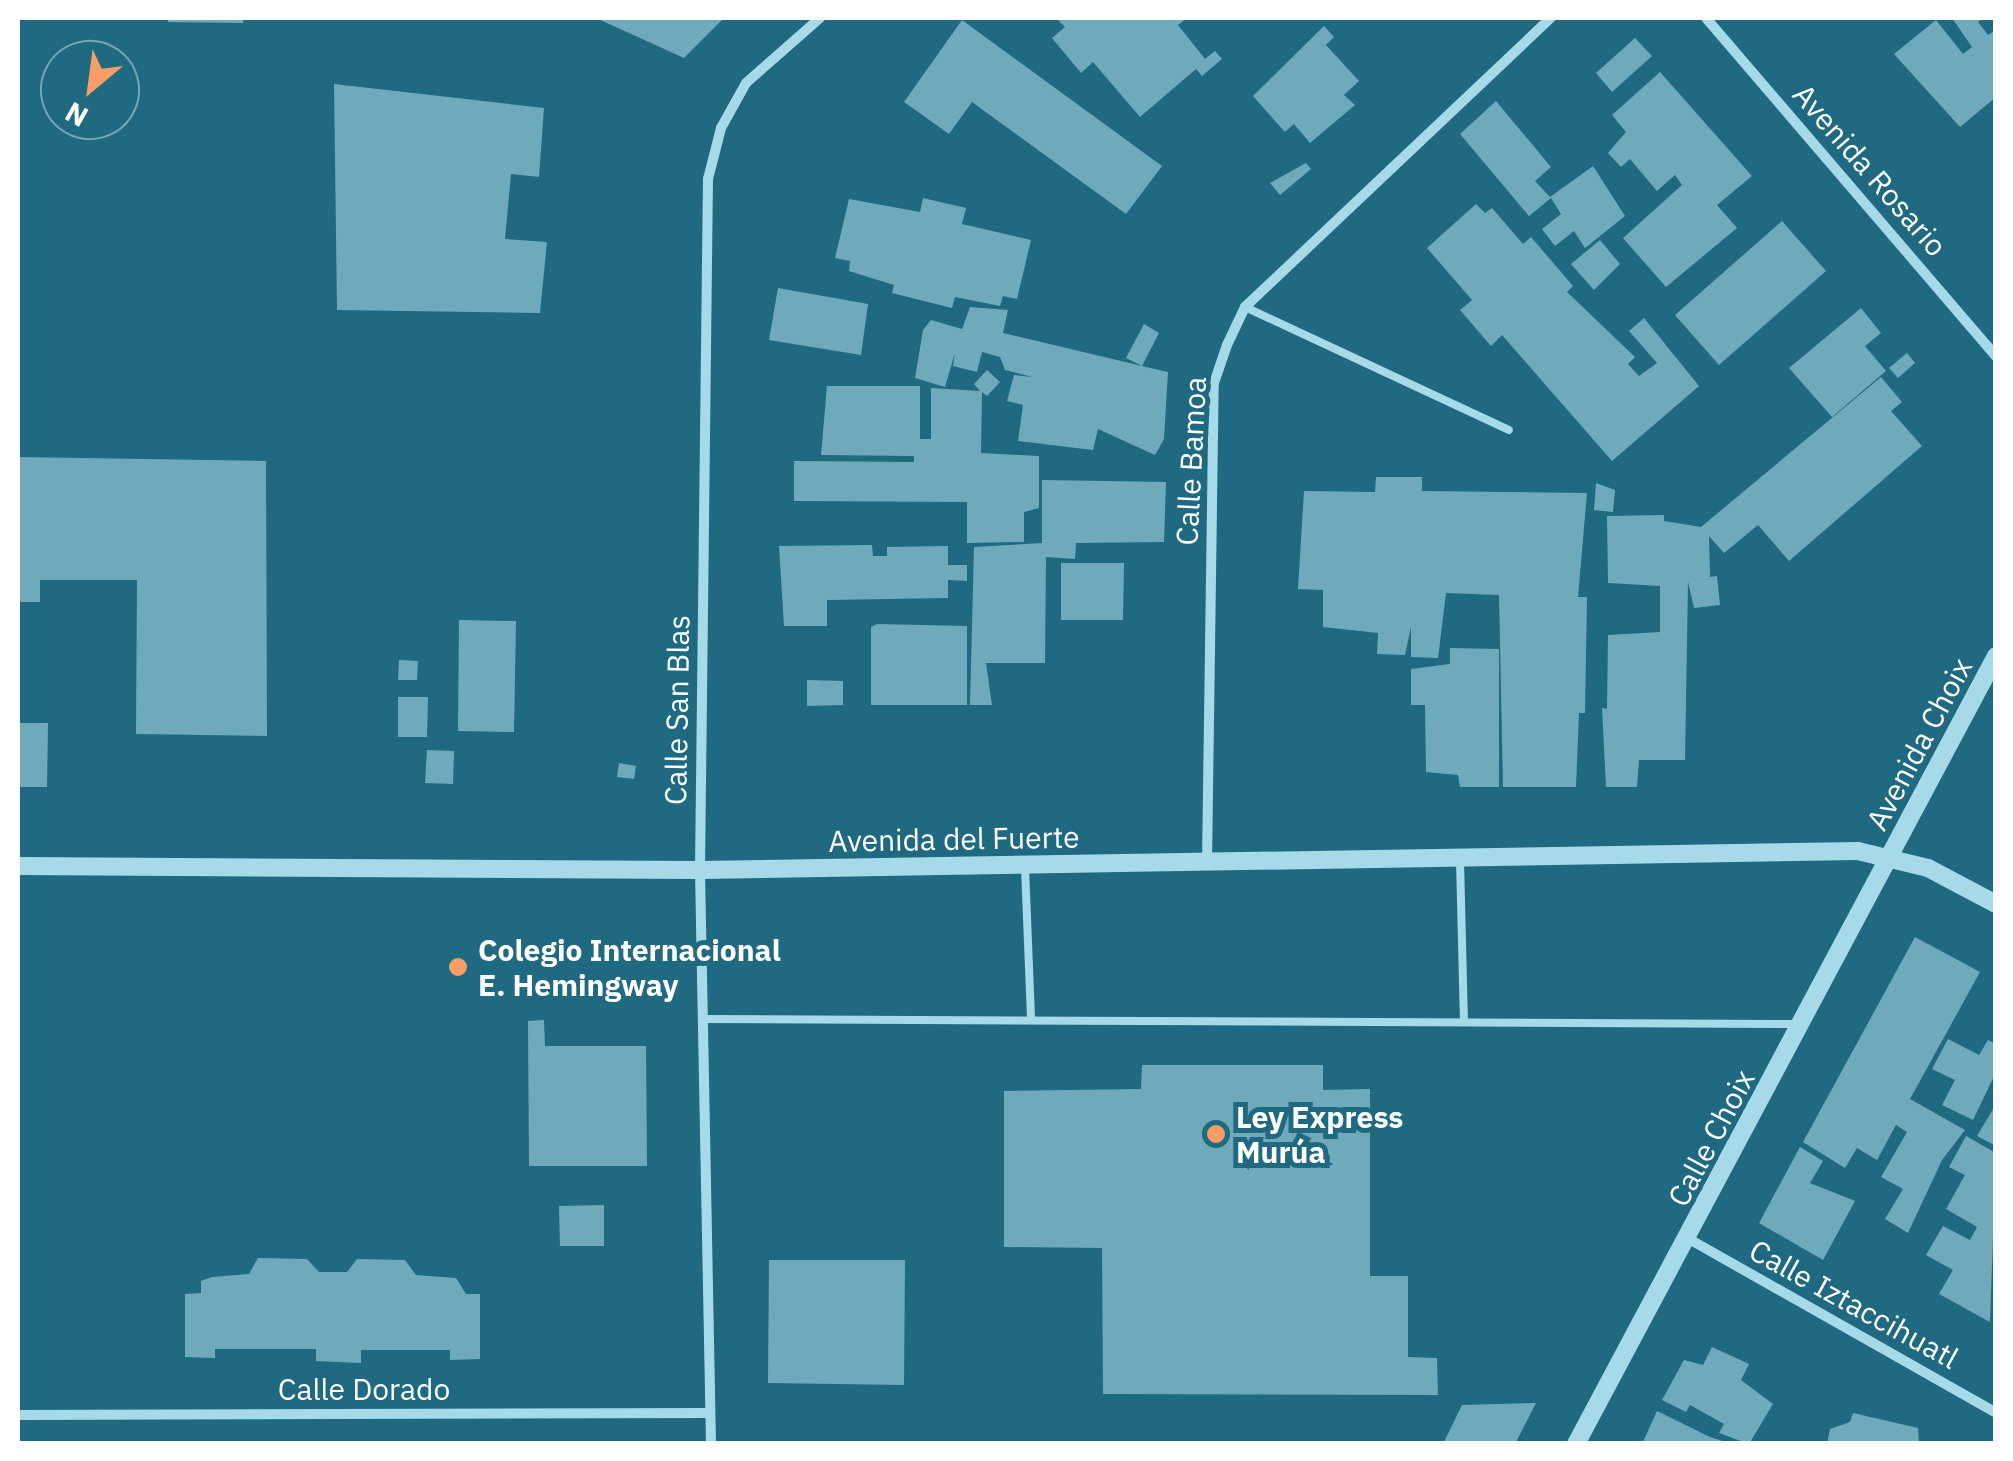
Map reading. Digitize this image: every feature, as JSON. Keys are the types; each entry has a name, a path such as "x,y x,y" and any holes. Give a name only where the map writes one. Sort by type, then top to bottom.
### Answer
{"street":[{"name":"Calle San Blas","path":"711,1444 700,870 708,179 721,128 746,83 820,18"},
{"name":"Calle Bamoa","path":"1207,864 1214,383 1245,308 1551,18"},
{"name":"Avenida Rosario","path":"1706,18 1996,356"},
{"name":"Avenida Choix","path":"1891,856 1996,656"},
{"name":"Avenida del Fuerte","path":"18,866 700,870 1858,851 1928,868 1996,904"},
{"name":"Calle Choix","path":"1576,1444 1891,856"},
{"name":"Calle Iztaccihuatl","path":"1688,1240 1996,1412"},
{"name":"Calle Dorado","path":"18,1414 710,1413"}],"lane":[{"path":"1245,308 1509,430"},
{"path":"1460,859 1464,1020"},
{"path":"1025,865 1031,1018"},
{"path":"703,1019 1802,1024"}],"building":[{"path":"168,18 243,18 243,23 168,22"},
{"path":"596,18 724,18 684,58"},
{"path":"1056,18 1187,18 1178,25 1205,59 1215,51 1222,59 1202,76 1196,69 1140,117 1093,62 1081,73 1052,38 1065,27"},
{"path":"1952,18 1984,18 1978,22 1988,35 1996,30 1996,97 1960,127 1894,54 1936,20 1963,54 1972,47"},
{"path":"962,20 1162,166 1126,214 972,102 949,134 904,102"},
{"path":"1324,26 1334,37 1326,45 1359,81 1344,95 1355,105 1310,143 1294,124 1285,132 1253,96"},
{"path":"1635,38 1652,56 1612,92 1596,73"},
{"path":"1660,72 1752,176 1717,205 1737,228 1666,287 1623,238 1682,185 1675,175 1657,191 1630,159 1621,167 1608,153 1626,132 1612,115"},
{"path":"334,84 544,108 539,177 511,174 505,239 547,242 540,313 337,310"},
{"path":"1496,101 1551,167 1535,181 1550,197 1593,166 1625,216 1585,248 1574,231 1555,246 1542,229 1561,214 1551,198 1529,216 1460,134"},
{"path":"1306,163 1311,169 1280,195 1270,183"},
{"path":"923,198 966,208 962,224 1031,240 1017,299 1003,296 1000,306 955,297 952,308 892,293 894,285 849,271 850,261 835,258 849,199 920,212"},
{"path":"1476,204 1485,213 1492,208 1523,244 1531,237 1573,286 1567,292 1635,357 1628,364 1639,376 1657,363 1629,331 1644,318 1699,386 1612,461 1502,335 1491,346 1460,310 1472,300 1427,248"},
{"path":"1782,221 1826,271 1719,365 1675,315"},
{"path":"1600,240 1620,264 1594,290 1571,264"},
{"path":"778,288 868,304 861,355 769,340"},
{"path":"970,307 1008,310 1003,333 1168,372 1164,439 1155,455 1098,429 1093,450 1018,441 1023,405 1007,401 1014,375 1032,377 1005,370 1000,357 982,352 977,372 953,366 955,353 945,387 915,378 923,330 931,320 962,329"},
{"path":"1861,308 1881,333 1865,346 1886,371 1832,417 1789,368"},
{"path":"1144,324 1159,333 1142,366 1126,358"},
{"path":"1907,353 1915,363 1898,378 1889,368"},
{"path":"987,370 1000,382 987,396 982,392 981,453 1039,456 1039,508 1024,512 1024,542 967,543 967,502 794,501 794,461 914,462 914,456 821,455 827,386 920,386 920,439 931,439 931,388 980,391 974,384"},
{"path":"1881,377 1902,402 1891,411 1922,446 1789,561 1758,525 1724,553 1709,536 1710,577 1717,576 1720,605 1694,608 1688,582 1685,760 1639,760 1637,787 1606,787 1602,708 1607,709 1608,635 1660,632 1660,586 1608,583 1607,516 1664,515 1664,521 1701,527"},
{"path":"18,457 266,461 267,736 136,734 137,580 40,580 40,602 18,602"},
{"path":"1376,477 1422,477 1422,491 1587,493 1578,597 1587,597 1585,713 1579,713 1576,787 1503,787 1499,595 1446,593 1438,658 1411,657 1411,627 1405,655 1377,654 1378,633 1323,627 1323,590 1298,589 1304,491 1375,492"},
{"path":"1042,480 1166,482 1164,542 1076,543 1075,559 1046,557 1045,663 986,663 992,705 970,705 974,547 1042,543"},
{"path":"1596,483 1615,490 1613,512 1594,510"},
{"path":"872,545 873,556 887,556 887,547 948,546 948,565 967,565 967,581 948,580 948,598 827,600 827,626 784,626 779,546"},
{"path":"1061,563 1124,563 1123,620 1061,620"},
{"path":"459,620 516,621 514,732 458,731"},
{"path":"967,626 967,705 871,705 871,627"},
{"path":"1450,648 1499,649 1499,787 1460,787 1458,775 1426,772 1425,705 1411,705 1411,669 1450,664"},
{"path":"399,660 418,661 417,680 398,680"},
{"path":"807,680 843,681 843,705 807,706"},
{"path":"398,697 428,697 427,737 398,737"},
{"path":"18,723 48,723 47,787 18,787"},
{"path":"427,750 454,751 453,784 425,783"},
{"path":"619,763 636,766 634,779 617,777"},
{"path":"1915,937 1980,972 1910,1099 1965,1130 1942,1160 1908,1233 1885,1219 1903,1189 1881,1177 1907,1132 1896,1125 1877,1160 1857,1148 1845,1168 1803,1142"},
{"path":"544,1020 545,1046 646,1046 647,1166 529,1166 528,1021"},
{"path":"1948,1039 1979,1055 1988,1040 1996,1044 1996,1072 1973,1120 1942,1105 1955,1080 1932,1069"},
{"path":"1142,1065 1323,1065 1323,1090 1370,1089 1370,1276 1408,1276 1408,1357 1437,1358 1438,1395 1103,1394 1102,1248 1004,1247 1004,1091 1141,1089"},
{"path":"1996,1104 1996,1146 1977,1136"},
{"path":"1966,1136 1996,1153 1990,1322 1939,1294 1953,1270 1926,1255 1943,1226 1970,1240 1977,1227 1946,1209 1965,1175 1949,1167"},
{"path":"1800,1147 1823,1161 1810,1183 1855,1201 1823,1260 1759,1223"},
{"path":"604,1205 604,1246 560,1246 559,1206"},
{"path":"258,1258 307,1259 319,1272 347,1272 357,1259 405,1260 416,1275 456,1278 466,1294 480,1294 480,1359 450,1360 450,1350 361,1350 361,1363 316,1361 316,1349 215,1349 215,1358 185,1357 185,1294 201,1293 201,1281 212,1277 249,1274"},
{"path":"769,1260 905,1260 904,1385 768,1383"},
{"path":"1712,1347 1749,1364 1741,1380 1773,1404 1749,1444 1719,1433 1724,1424 1690,1405 1686,1412 1662,1400 1684,1360 1703,1365"},
{"path":"1536,1403 1515,1444 1443,1444 1462,1405"},
{"path":"1657,1411 1710,1437 1732,1444 1642,1444"},
{"path":"1853,1413 1918,1428 1919,1444 1827,1444 1830,1429 1850,1422"}],"place":[{"name":"Colegio Internacional E. Hemingway","path":"458,967"},
{"name":"Ley Express Murúa","path":"1216,1134"}]}
